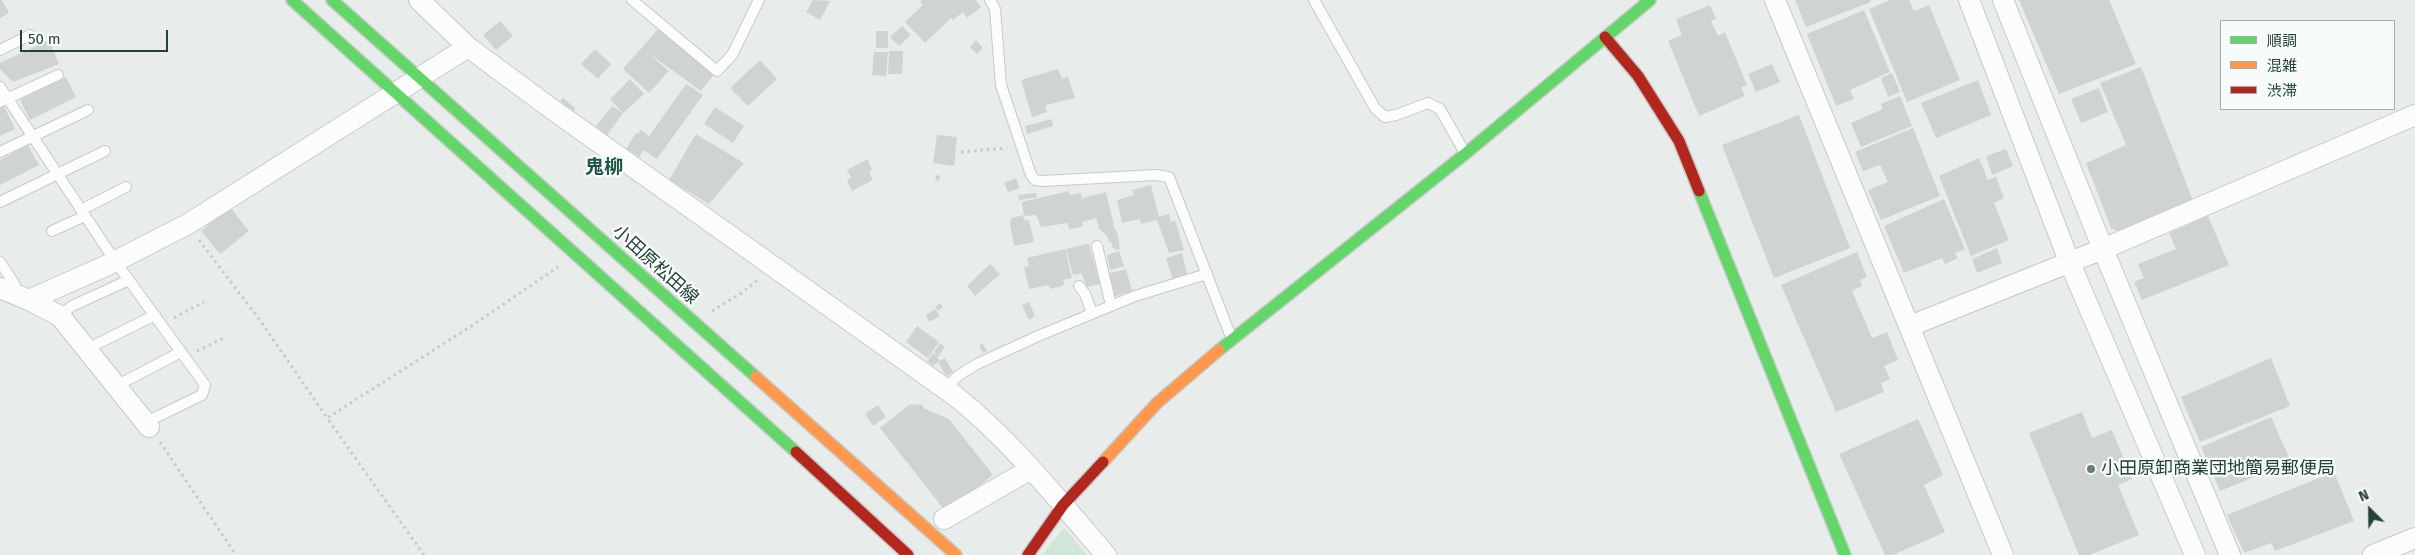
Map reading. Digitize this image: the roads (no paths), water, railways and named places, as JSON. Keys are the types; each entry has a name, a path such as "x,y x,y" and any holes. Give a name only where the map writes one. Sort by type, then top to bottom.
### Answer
{"main road":[{"path":"292,0 908,555"},
{"name":"小田原松田線","path":"332,0 702,331 806,419 956,555"},
{"path":"1028,555 1063,506 1157,403 1232,340 1465,154 1650,0"},
{"path":"1605,37 1638,76 1679,141 1844,555"}],"street":[{"path":"419,0 468,47 549,107 772,264 945,388 982,417 1032,469 1106,555"},
{"path":"1775,0 2003,555"},
{"path":"1969,0 2069,261 2195,555"},
{"path":"2003,0 2102,249 2230,555"},
{"path":"15,294 115,261 188,224 468,47"},
{"path":"1910,326 2102,249 2415,115"},
{"path":"15,294 60,316 148,425"},
{"path":"944,520 1032,469"},
{"path":"2374,555 2415,538"}],"lane":[{"path":"632,0 717,70 732,55 759,0"},
{"path":"990,0 996,8 1001,85 1031,175 1035,180 1083,180 1155,174 1169,177 1232,340"},
{"path":"1314,0 1375,108 1385,117 1396,115 1428,103 1440,109 1465,154"},
{"path":"0,50 30,35"},
{"path":"4,100 58,75"},
{"path":"0,87 4,100 32,136 115,261 205,385 202,395 148,425"},
{"path":"0,152 88,110"},
{"path":"0,202 106,151"},
{"path":"52,231 126,187"},
{"path":"1096,246 1111,305"},
{"path":"0,262 15,286 15,294"},
{"path":"945,388 959,375 977,364 1092,313 1207,274"},
{"path":"60,316 72,306 129,280"},
{"path":"1079,286 1085,294 1092,313"},
{"path":"87,348 155,315"},
{"path":"116,386 183,354"}],"place":[{"name":"小田原卸商業団地簡易郵便局","path":"2091,469"}],"district":[{"name":"鬼柳","path":"604,168"}]}
